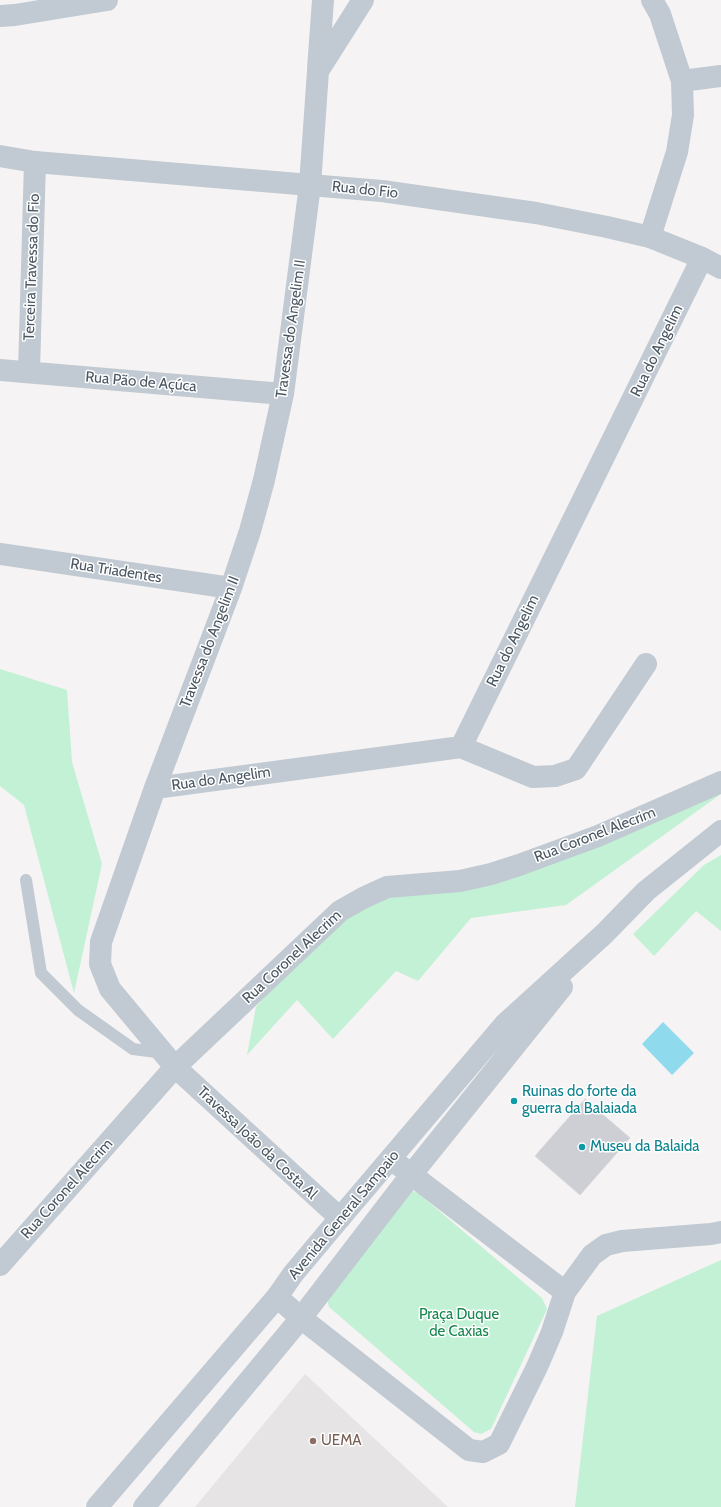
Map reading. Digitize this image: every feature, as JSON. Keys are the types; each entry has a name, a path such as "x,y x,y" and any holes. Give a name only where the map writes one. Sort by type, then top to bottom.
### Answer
{"street":[{"path":"0,16 15,15 107,0"},
{"name":"Travessa do Angelim II","path":"170,1060 110,989 100,964 100,942 155,788 231,588 250,530 264,480 283,394 310,185 323,0"},
{"path":"318,71 363,0"},
{"path":"650,237 677,152 683,115 682,81 660,14 652,0"},
{"path":"682,81 721,76"},
{"name":"Rua do Fio","path":"0,156 35,162 382,191 536,213 650,237 712,263"},
{"name":"Terceira Travessa do Fio","path":"29,371 35,162"},
{"name":"Rua do Angelim","path":"155,788 461,747 712,263"},
{"name":"Rua Pão de Açúca","path":"0,370 29,371 283,394"},
{"name":"Rua Triadentes","path":"0,554 231,588"},
{"path":"461,747 532,777 555,776 576,769 646,664"},
{"name":"Rua Coronel Alecrim","path":"0,1265 170,1060 340,911 362,898 386,887 460,881 491,874 598,836 721,782"},
{"name":"Avenida General Sampaio","path":"97,1507 277,1297 340,1218 504,1025 604,934 646,891 721,831"},
{"name":"Avenida General Sampaio","path":"144,1507 301,1318 411,1175 604,934"},
{"name":"Travessa João da Costa Al","path":"170,1060 340,1218"},
{"path":"391,1159 565,1292"},
{"path":"277,1297 301,1318 469,1450 483,1452 499,1444 552,1332 565,1292 592,1255 606,1245 622,1241 721,1232"}],"lane":[{"path":"26,880 40,973 78,1010 132,1049 170,1060"}],"shaded area":[{"name":"UEMA","path":"305,1374 448,1507 195,1507"}],"green space":[{"path":"0,669 67,690 72,762 102,864 74,993 24,805 0,786"},
{"path":"721,794 566,905 471,918 418,981 396,971 333,1039 297,1000 247,1055 256,1007 335,915 385,892 473,886"},
{"path":"721,855 721,931 696,911 654,956 633,934 704,865"},
{"name":"Praça Duque de Caxias","path":"407,1189 418,1193 542,1298 547,1309 491,1429 481,1434 474,1432 329,1307 325,1292"},
{"path":"721,1260 721,1507 575,1507 597,1316"}],"water":[{"path":"663,1022 694,1053 672,1075 642,1044"}],"building":[{"name":"Museu da Balaida","path":"585,1099 630,1138 580,1195 535,1156"}],"place":[{"name":"Ruinas do forte da guerra da Balaiada","path":"514,1101"},
{"name":"Museu da Balaida","path":"582,1147"},
{"name":"UEMA","path":"313,1441"}]}
